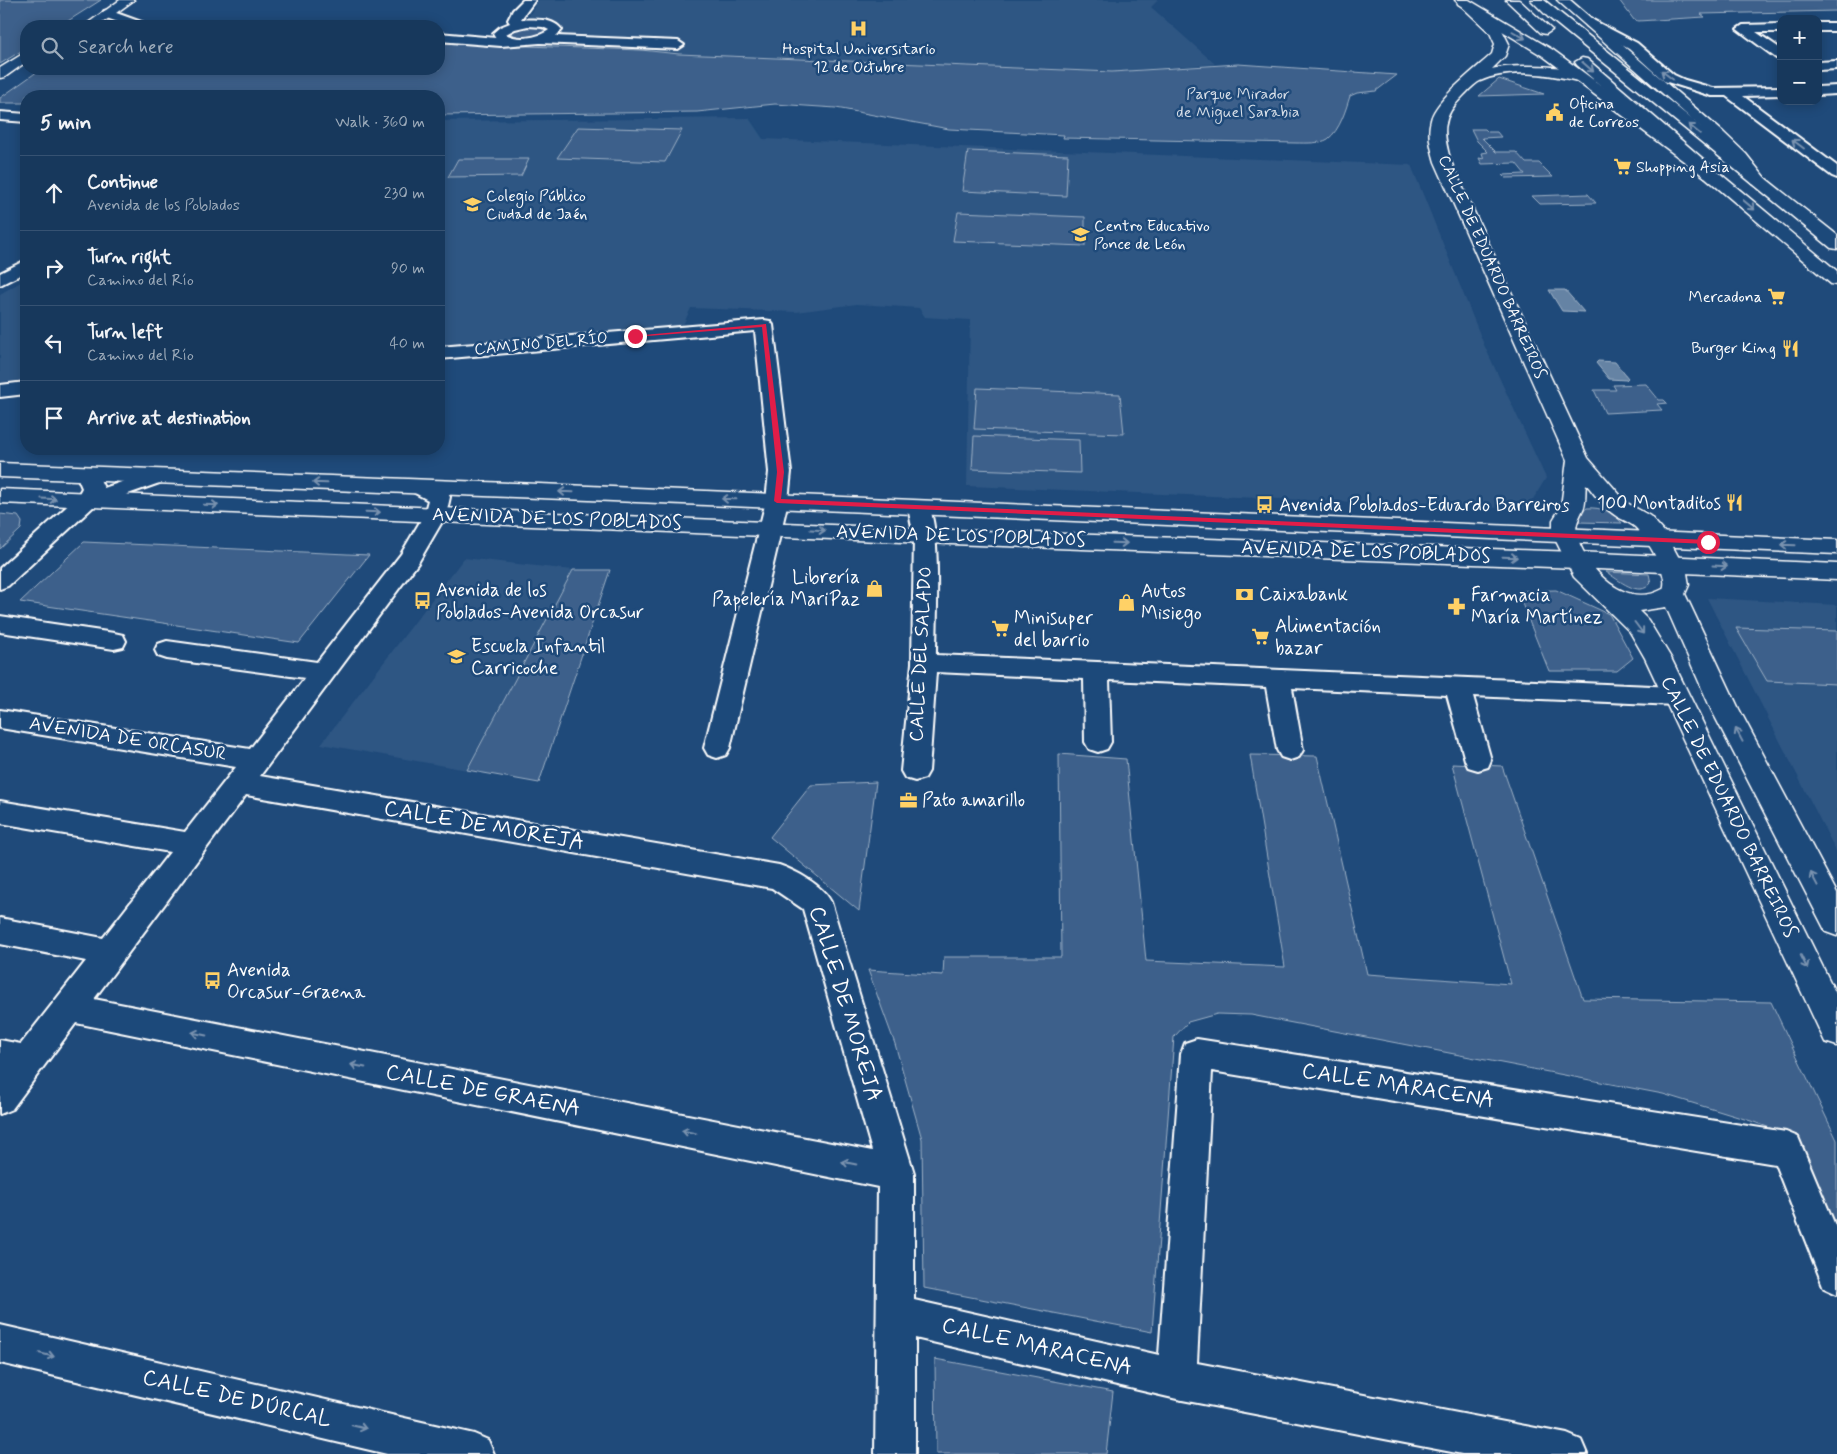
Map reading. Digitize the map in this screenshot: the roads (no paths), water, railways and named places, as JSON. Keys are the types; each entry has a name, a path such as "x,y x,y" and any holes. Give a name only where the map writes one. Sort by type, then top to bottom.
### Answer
{"main road":[{"path":"88,20 109,0"},
{"path":"94,20 108,14 128,0"},
{"path":"1512,0 1558,40"},
{"path":"1536,0 1837,244"},
{"path":"1564,0 1718,135 1740,156 1759,181"},
{"path":"1462,1 1540,48 1711,174"},
{"name":"CALLE DE EDUARDO BARREIROS","path":"1462,1 1496,31 1502,40 1498,56 1448,102 1438,118 1437,140 1443,162 1578,460 1619,508"},
{"path":"1572,53 1837,280"},
{"path":"0,74 20,60"},
{"path":"1472,80 1490,73 1525,69 1544,70 1578,77"},
{"path":"0,85 20,72"},
{"path":"1565,535 1565,520 1572,507 1578,460"},
{"name":"AVENIDA DE LOS POBLADOS","path":"0,470 777,501 1837,547"},
{"name":"AVENIDA DE LOS POBLADOS","path":"0,496 926,536 1577,560 1837,572"},
{"name":"CALLE DE EDUARDO BARREIROS","path":"1572,507 1590,502 1603,503 1619,508 1642,521 1658,539 1672,564 1677,585 1673,594 1660,603 1625,602 1606,593"},
{"name":"CALLE DE EDUARDO BARREIROS","path":"1565,535 1583,571 1639,626 1658,658 1837,1031"},
{"name":"CALLE DE EDUARDO BARREIROS","path":"1673,594 1725,708 1837,922"}],"street":[{"path":"445,37 506,35 524,42 554,34 555,27 543,23 520,23 514,20 517,13 529,0"},
{"path":"506,35 520,23 540,0"},
{"path":"108,14 124,20"},
{"path":"1591,23 1632,46 1674,81 1697,89 1729,92 1777,91"},
{"path":"1822,27 1837,27"},
{"path":"1777,28 1742,29 1777,52"},
{"path":"541,39 678,45"},
{"path":"1822,66 1837,65"},
{"path":"1822,91 1837,90"},
{"path":"1729,92 1837,173"},
{"path":"0,116 20,118"},
{"path":"0,280 20,268"},
{"name":"CAMINO DEL RÍO","path":"445,352 764,325 780,472 777,501"},
{"path":"0,391 20,389"},
{"path":"2,577 86,501 92,488 88,474"},
{"name":"AVENIDA DE LOS POBLADOS","path":"86,501 157,476"},
{"path":"422,487 439,497 435,514"},
{"path":"717,748 777,501"},
{"name":"CALLE DEL SALADO","path":"915,771 924,663 926,536 919,508"},
{"name":"AVENIDA DE ORCASUR","path":"0,1098 15,1058 69,1008 410,558 435,514"},
{"path":"0,624 114,641"},
{"path":"167,650 322,672"},
{"path":"924,663 1675,696"},
{"path":"1096,670 1098,742"},
{"path":"1277,678 1290,750"},
{"path":"1457,686 1478,760"},
{"name":"AVENIDA DE ORCASUR","path":"0,719 247,772"},
{"name":"CALLE DE MOREJA","path":"247,772 779,877 816,902 896,1173 897,1315 895,1454"},
{"path":"0,812 193,845"},
{"path":"0,931 111,953"},
{"name":"CALLE DE GRAENA","path":"69,1008 896,1173"},
{"name":"CALLE MARACENA","path":"1177,1379 1197,1054 1786,1149 1837,1275"},
{"name":"CALLE MARACENA","path":"897,1315 1177,1379 1567,1454"},
{"name":"CALLE DE DÚRCAL","path":"0,1344 474,1454"}],"place":[{"name":"Hospital Universitario 12 de Octubre","path":"859,28"},
{"name":"Oficina de Correos","path":"1555,113"},
{"name":"Shopping Asia","path":"1622,167"},
{"name":"Colegio Público Ciudad de Jaén","path":"472,205"},
{"name":"Centro Educativo Ponce de León","path":"1080,235"},
{"name":"Mercadona","path":"1776,297"},
{"name":"Burger King","path":"1790,348"},
{"name":"100 Montaditos","path":"1735,503"},
{"name":"Avenida Poblados-Eduardo Barreiros","path":"1265,505"},
{"name":"Librería Papelería MariPaz","path":"874,588"},
{"name":"Caixabank","path":"1245,594"},
{"name":"Avenida de los Poblados-Avenida Orcasur","path":"422,601"},
{"name":"Autos Misiego","path":"1127,602"},
{"name":"Farmacia María Martínez","path":"1457,606"},
{"name":"Minisuper del barrio","path":"1000,629"},
{"name":"Alimentación bazar","path":"1261,637"},
{"name":"Escuela Infantil Carricoche","path":"457,657"},
{"name":"Pato amarillo","path":"908,800"},
{"name":"Avenida Orcasur-Graena","path":"213,981"}],"park label":[{"name":"Parque Mirador de Miguel Sarabia","path":"1238,103"}]}
